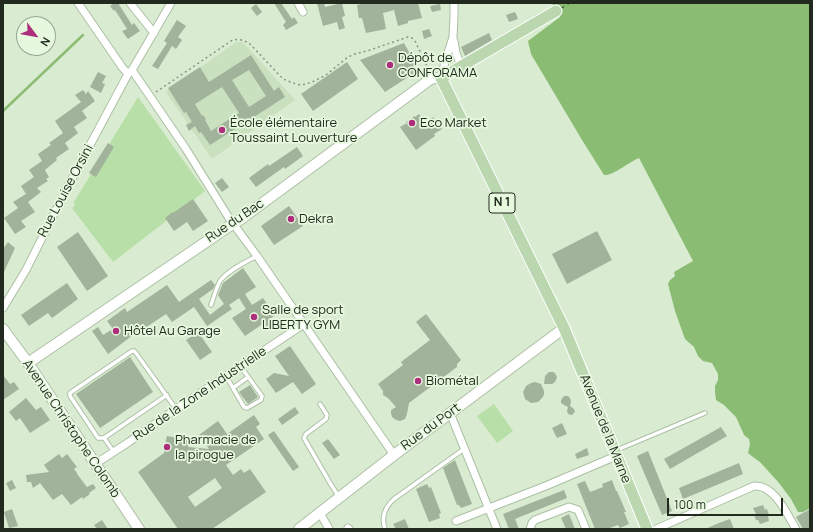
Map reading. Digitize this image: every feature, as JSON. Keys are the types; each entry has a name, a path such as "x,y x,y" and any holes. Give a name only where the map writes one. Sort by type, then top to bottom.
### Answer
{"main road":[{"path":"437,78 461,66 556,11"},
{"name":"N 1","path":"437,78 564,328"},
{"name":"Avenue de la Marne","path":"564,328 647,529"}],"street":[{"path":"78,3 122,67 130,72 149,96 186,149 229,218 394,454"},
{"path":"130,3 154,34"},
{"name":"Rue Louise Orsini","path":"3,308 26,270 68,186 130,72 154,34 171,3"},
{"path":"298,3 303,12"},
{"path":"454,3 453,37 456,53 461,66"},
{"path":"437,78 445,62 453,37"},
{"name":"Rue du Bac","path":"28,363 234,224 437,78"},
{"name":"Rue de la Zone Industrielle","path":"95,464 304,324"},
{"name":"Rue du Port","path":"299,529 394,454 564,328"},
{"name":"Avenue Christophe Colomb","path":"3,329 28,363 139,529"},
{"path":"450,413 497,529"},
{"path":"456,521 548,486 615,453"},
{"path":"656,529 754,486 762,486 772,492 796,529"},
{"path":"530,529 535,520 570,507 577,509 586,529"},
{"path":"320,513 329,529"}],"lane":[{"path":"211,305 220,282 224,277 257,256"},
{"path":"167,395 104,438 98,438 70,396 70,393 134,351 167,395 176,409"},
{"path":"226,376 247,408 261,400 262,396 241,366"},
{"path":"233,388 248,377"},
{"path":"320,404 327,415 326,419 306,434 304,438 339,498"},
{"path":"615,453 705,413"},
{"path":"104,438 114,452"},
{"path":"385,529 383,523 384,512 390,503 465,448"}],"path":[{"path":"149,96 231,41 237,39 244,40 250,44 284,79 300,85 312,82 322,77 348,57 408,37 415,41 437,78"}],"shaded area":[{"path":"552,3 810,3 810,508 803,512 798,512 791,499 779,483 760,462 748,453 750,444 749,439 744,435 736,417 724,405 716,400 715,386 718,380 718,374 712,363 703,361 698,356 694,347 685,339 675,311 668,284 675,276 674,272 693,261 639,158 608,175 604,175 531,54 528,41 560,17"},
{"name":"École élémentaire Toussaint Louverture","path":"236,42 243,42 295,100 212,159 166,92"},
{"path":"138,97 205,191 113,262 72,208 75,205 74,202"},
{"path":"494,404 513,431 497,443 477,416"}],"building":[{"path":"114,3 118,3 132,25 134,23 140,31 128,39 122,31 127,29 115,10 114,11 110,6"},
{"path":"274,3 281,3 292,19 294,17 298,23 286,30 283,25 286,22"},
{"path":"317,3 324,3 325,7 342,3 345,16 342,17 345,28 339,30 337,22 323,26"},
{"path":"366,3 418,3 422,18 408,21 408,23 398,26 394,10 383,13 386,29 366,33 362,18 359,18 357,5"},
{"path":"256,4 262,12 257,16 251,8"},
{"path":"440,4 441,10 432,12 430,6"},
{"path":"515,12 518,19 509,22 506,15"},
{"path":"177,20 186,26 178,37 182,40 176,49 172,46 158,69 152,66 167,43 164,41"},
{"path":"429,29 432,36 424,39 422,31"},
{"path":"489,33 492,40 465,56 461,47"},
{"name":"Dépôt de CONFORAMA","path":"404,43 419,70 385,92 360,60"},
{"path":"251,55 274,91 279,87 285,97 210,145 195,126 189,131 186,125 192,122 186,112 184,113 168,88 200,67 209,82","holes":["249,70 266,96 249,107 232,80","222,87 239,113 211,131 205,120 206,119 203,115 202,116 195,104"]},
{"path":"347,62 358,79 313,111 301,94"},
{"path":"98,72 106,76 102,83 105,84 101,93 90,87"},
{"path":"83,90 86,94 88,91 95,101 82,111 87,118 74,127 78,133 65,143 69,149 56,158 57,160 45,170 49,177 46,179 48,181 37,188 41,192 28,202 35,212 21,221 26,227 15,234 4,218 18,208 13,202 26,194 21,186 34,177 29,170 42,161 38,154 51,145 49,143 63,133 55,121 81,102 75,95"},
{"path":"419,114 425,122 433,117 442,129 416,150 400,127"},
{"path":"108,143 114,147 96,177 89,173"},
{"path":"297,147 303,156 285,169 284,167 256,187 249,178 268,164 269,166"},
{"path":"222,178 229,187 222,192 215,183"},
{"path":"193,199 208,221 193,231 187,222 174,231 165,218"},
{"path":"289,206 303,226 274,245 261,226"},
{"path":"597,231 612,260 567,284 552,254"},
{"path":"78,232 108,276 87,291 57,247"},
{"path":"8,242 15,248 3,274 3,249"},
{"path":"243,268 256,287 245,294 252,305 263,298 275,315 270,319 273,323 267,327 264,323 245,336 232,318 246,309 239,298 229,305 232,309 207,326 194,307 172,322 166,314 142,330 141,329 108,354 92,331 98,327 103,335 113,329 107,321 125,308 127,312 167,285 179,302 211,280 215,285 213,289 199,299 210,315 224,304 218,295 223,283"},
{"path":"67,283 78,299 52,318 48,313 29,326 21,315"},
{"path":"426,314 461,360 457,364 457,367 409,403 405,419 400,421 396,420 392,417 391,410 396,407 383,395 383,391 378,384 403,365 401,362 430,340 416,322"},
{"path":"196,329 212,352 200,360 186,340 192,336 191,333"},
{"path":"290,346 316,384 302,394 293,382 276,393 266,379 274,373 289,376 275,356"},
{"path":"130,357 153,392 100,428 76,394"},
{"path":"549,372 555,373 557,377 556,380 552,384 544,384 545,376"},
{"path":"3,375 10,384 14,382 19,389 3,400"},
{"path":"535,382 541,384 544,394 538,402 531,403 525,399 523,392 526,386"},
{"path":"250,385 258,397 248,404 239,392"},
{"path":"564,396 568,396 570,398 570,406 575,411 572,415 568,414 568,407 561,403"},
{"path":"26,398 36,410 41,407 50,420 30,433 20,418 16,421 9,412"},
{"path":"295,407 299,413 282,425 278,419"},
{"path":"254,415 260,424 256,427 264,439 226,465 233,475 241,469 244,473 250,469 266,492 212,529 178,529 138,472 164,453 165,449 163,446 165,445 167,436 189,440 188,447 209,449 199,435 218,421 227,434","holes":["215,478 222,488 195,507 188,497"]},
{"path":"562,423 567,434 557,438 552,428"},
{"path":"721,427 727,436 670,469 664,459"},
{"path":"274,431 299,467 293,471 268,435"},
{"path":"328,439 340,455 334,459 322,443"},
{"path":"587,448 589,455 577,459 575,454"},
{"path":"648,451 672,511 662,515 637,456"},
{"path":"59,454 62,458 67,454 77,467 74,469 77,474 87,487 93,484 96,488 83,499 82,497 71,505 62,494 53,500 40,483 33,488 31,482 27,482 26,475 49,472 44,465"},
{"path":"455,460 472,504 461,508 457,505 443,468"},
{"path":"739,463 743,474 683,499 679,488"},
{"path":"12,480 16,488 10,491 6,483"},
{"path":"612,480 626,512 624,512 629,524 620,528 618,525 607,529 595,529 577,484 585,481 590,492 603,487 602,484"},
{"path":"427,484 429,488 431,487 441,513 439,514 440,518 429,522 416,489"},
{"path":"564,490 567,498 515,519 519,529 509,529 503,514"},
{"path":"763,505 765,510 767,509 769,521 760,524 758,520 756,520 754,515 756,514 753,508"},
{"path":"12,509 18,526 9,528 4,512"},
{"path":"810,509 810,529 803,529 796,517"},
{"path":"569,514 575,529 566,529 561,518"},
{"path":"405,519 409,529 396,529 393,524"},
{"path":"730,519 734,529 705,529 719,523"},
{"path":"102,520 108,529 97,529 94,525"}],"waterway":[{"path":"3,111 83,35"}],"ferry route":[{"path":"560,9 570,3"}],"place":[{"name":"Dépôt de CONFORAMA","path":"390,65"},
{"name":"Eco Market","path":"412,123"},
{"name":"École élémentaire Toussaint Louverture","path":"222,130"},
{"name":"Dekra","path":"291,219"},
{"name":"Salle de sport LIBERTY GYM","path":"254,317"},
{"name":"Hôtel Au Garage","path":"116,331"},
{"name":"Biométal","path":"418,381"},
{"name":"Pharmacie de la pirogue","path":"167,447"}]}
